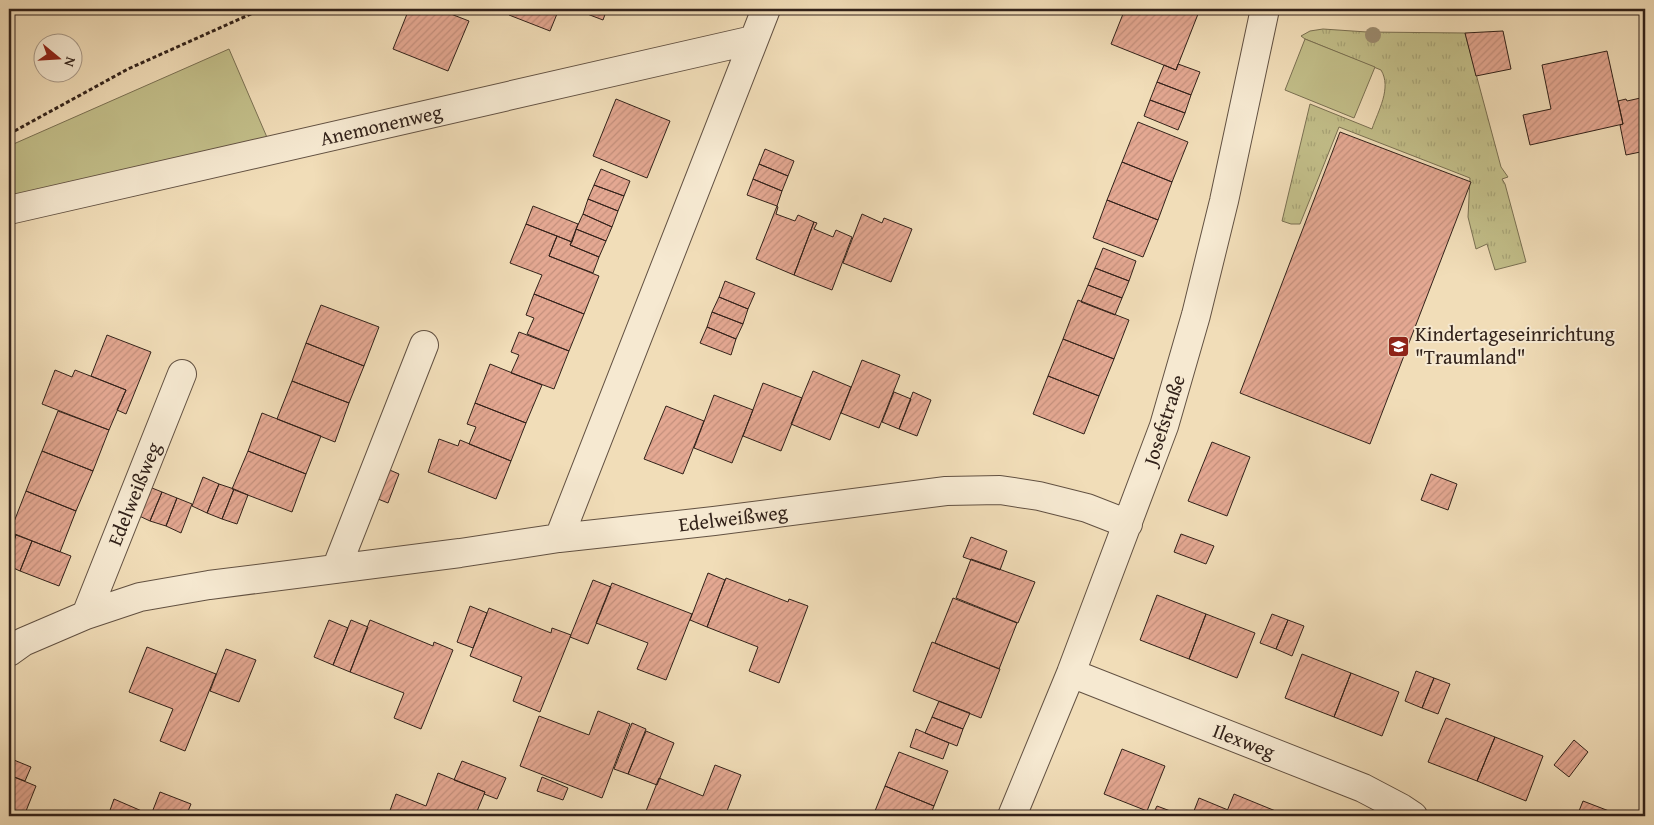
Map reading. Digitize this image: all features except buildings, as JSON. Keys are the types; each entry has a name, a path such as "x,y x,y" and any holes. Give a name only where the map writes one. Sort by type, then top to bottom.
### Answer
{"street":[{"path":"559,538 766,9"},
{"name":"Josefstraße","path":"1012,816 1071,673 1164,426 1196,315 1224,201 1265,9"},
{"name":"Anemonenweg","path":"9,210 753,40"},
{"path":"336,569 424,345"},
{"name":"Edelweißweg","path":"86,614 182,374"},
{"name":"Edelweißweg","path":"9,652 23,642 86,614 140,597 210,585 460,553 559,538 714,521 946,491 1000,490 1039,496 1087,508 1128,524"},
{"name":"Ilexweg","path":"1071,673 1363,788 1412,816"}],"path":[{"path":"9,134 128,70 262,9"}],"green space":[{"path":"1323,29 1367,32 1465,33 1501,167 1508,177 1502,179 1526,262 1495,270 1487,244 1476,249 1468,217 1470,178 1339,127 1300,224 1282,221 1310,104 1372,129 1385,92 1384,77 1381,70 1301,36 1310,31"},
{"path":"1305,39 1375,67 1354,118 1285,90"},
{"path":"229,49 269,142 9,203 9,146"}],"place":[{"name":"Kindertageseinrichtung \"Traumland\"","path":"1399,346"}]}
